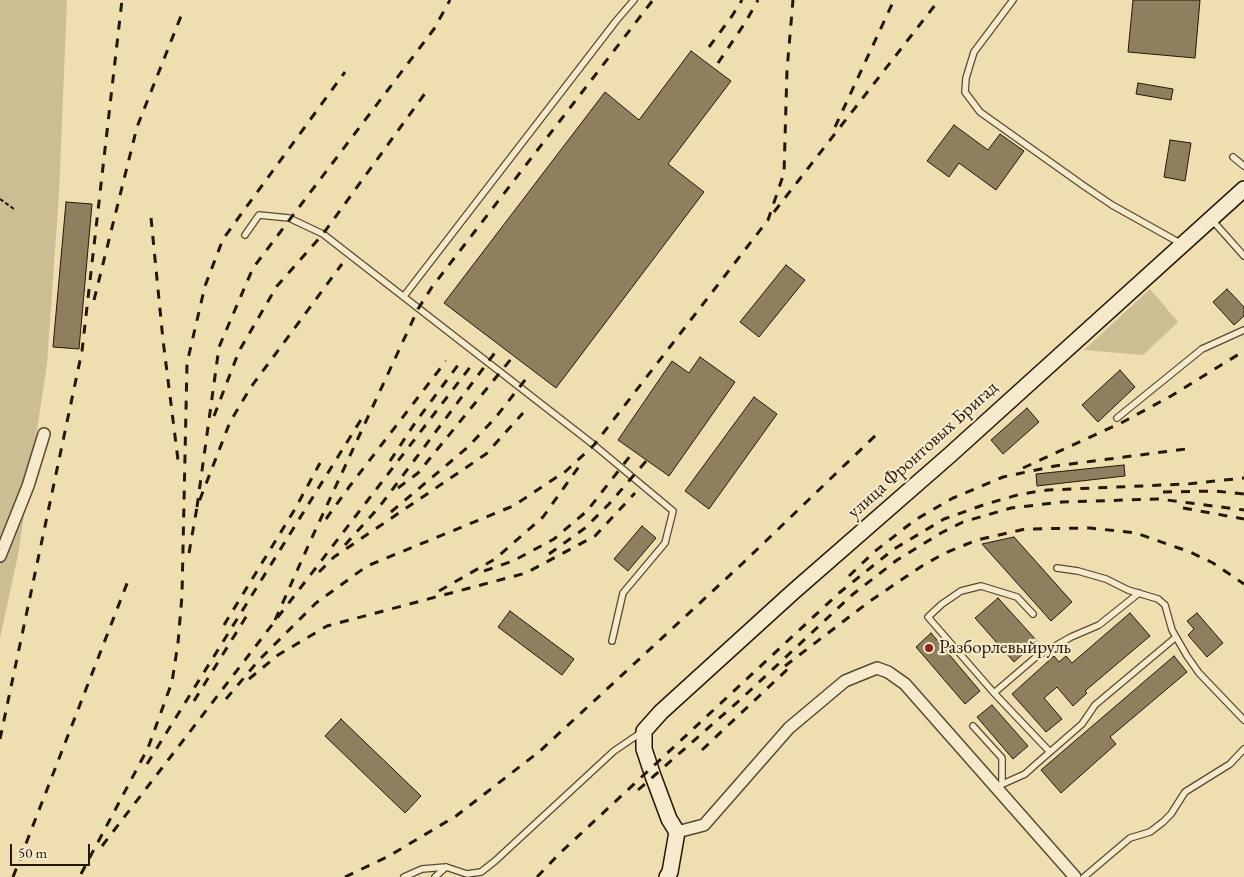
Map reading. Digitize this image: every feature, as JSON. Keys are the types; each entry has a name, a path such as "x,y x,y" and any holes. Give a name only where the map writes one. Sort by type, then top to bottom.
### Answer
{"main road":[{"name":"улица Фронтовых Бригад","path":"644,731 661,712 793,592 951,454 1244,189"},
{"path":"644,731 644,749 658,792 669,819 677,832 670,872 667,877"}],"street":[{"path":"0,556 28,486 44,434"},
{"path":"677,832 704,825 788,728 845,681 877,668 888,672 905,684 999,786 1075,877"}],"lane":[{"path":"404,296 634,0"},
{"path":"1013,0 974,52 966,78 965,92 980,112 1084,186 1112,205 1182,244"},
{"path":"1233,157 1244,166"},
{"path":"245,235 259,215 289,218 323,234 594,445 673,511 666,543 623,593 612,641"},
{"path":"1211,219 1244,256"},
{"path":"1117,418 1202,349 1244,330"},
{"path":"1057,568 1078,571 1106,579 1128,590 1158,599 1166,605 1176,637 1187,656 1199,673 1244,720"},
{"path":"1033,614 1017,597 980,586 961,591 942,604 928,617 994,693 1050,752"},
{"path":"994,693 1036,656 1071,637 1099,625 1139,593"},
{"path":"999,786 1025,774 1082,724 1095,705 1176,637"},
{"path":"973,726 1002,758 999,786"},
{"path":"404,877 422,869 446,867 467,874 481,872 496,861 614,751 644,731"},
{"path":"1084,877 1130,838 1150,832 1163,822 1171,814 1185,792 1230,764 1244,749"},
{"path":"436,877 446,867"}],"path":[{"path":"0,200 14,209"}],"shaded area":[{"path":"0,0 67,0 59,194 47,364 18,555 0,638"},
{"path":"1150,289 1178,322 1143,355 1084,350"}],"building":[{"path":"1133,0 1200,0 1195,58 1128,52"},
{"path":"691,51 731,81 668,164 704,192 556,388 444,303 605,92 639,120"},
{"path":"1138,83 1173,89 1171,100 1136,94"},
{"path":"954,125 988,150 1000,134 1024,151 996,190 959,163 949,177 927,161"},
{"path":"1170,140 1191,143 1185,181 1164,177"},
{"path":"66,202 92,204 79,349 53,347"},
{"path":"786,265 805,280 759,337 740,322"},
{"path":"1227,289 1244,307 1244,316 1234,325 1213,302"},
{"path":"700,357 735,382 669,476 618,440 672,361 689,373"},
{"path":"1120,370 1135,387 1098,422 1082,405"},
{"path":"754,397 777,414 709,509 685,491"},
{"path":"1027,408 1039,422 1003,454 991,440"},
{"path":"1124,465 1125,476 1037,486 1036,474"},
{"path":"642,526 656,538 628,571 614,559"},
{"path":"1014,537 1072,602 1051,621 982,544"},
{"path":"998,598 1037,641 1014,662 975,618"},
{"path":"510,611 574,659 562,675 498,627"},
{"path":"1130,613 1150,636 1085,691 1087,693 1073,706 1057,687 1044,698 1062,719 1046,732 1012,694 1054,656 1059,662 1066,656 1072,663"},
{"path":"1197,613 1223,643 1207,657 1188,635 1194,629 1187,621"},
{"path":"931,633 980,691 965,704 916,647"},
{"path":"1174,656 1187,672 1110,737 1116,744 1061,793 1041,770"},
{"path":"992,705 1028,746 1013,759 977,717"},
{"path":"341,719 421,796 405,813 325,736"}],"railway":[{"path":"0,739 82,351 122,0"},
{"path":"197,507 219,347 253,268 434,29 450,0"},
{"path":"275,620 418,309 432,287 653,0"},
{"path":"709,47 742,0"},
{"path":"718,63 758,0"},
{"path":"226,699 259,660 316,603 367,566 513,506 566,471 594,445 768,220 784,173 787,70 793,0"},
{"path":"835,127 894,0"},
{"path":"774,212 939,0"},
{"path":"94,300 137,127 183,11"},
{"path":"81,874 148,748 172,682 178,643 182,595 187,363 205,286 223,239 345,72"},
{"path":"214,416 239,351 277,286 323,234 426,92"},
{"path":"151,218 163,340 179,468"},
{"path":"189,553 197,507 230,422 251,387 342,264"},
{"path":"345,545 380,506 497,350"},
{"path":"1023,468 1123,422 1171,396 1244,351"},
{"path":"398,488 418,473 511,359"},
{"path":"326,519 446,361"},
{"path":"390,461 415,423 458,365"},
{"path":"102,846 471,366"},
{"path":"391,512 468,447 496,417 529,375"},
{"path":"319,572 334,557 486,454 523,413"},
{"path":"147,764 362,418"},
{"path":"345,877 389,856 456,816 540,751 743,563 879,432"},
{"path":"849,576 874,552 915,520 953,498 1003,477 1055,466 1186,449"},
{"path":"484,571 513,561 554,539 587,511 634,451"},
{"path":"549,554 585,528 609,504 647,460"},
{"path":"224,625 295,509 320,463"},
{"path":"439,591 495,559 543,517 580,465"},
{"path":"537,877 559,854 839,593 894,549 944,519 1021,494 1048,490 1187,484 1244,478"},
{"path":"1163,492 1215,491 1244,494"},
{"path":"249,679 278,655 327,626 526,573 595,536 635,493"},
{"path":"638,790 741,699 852,595 897,560 963,522 1011,508 1062,502 1159,499 1244,510"},
{"path":"1183,508 1244,519"},
{"path":"785,666 870,601 922,566 945,553 977,540 1025,529 1090,528 1136,533 1190,552 1213,563 1244,584"},
{"path":"13,877 128,581"},
{"path":"194,701 249,612"},
{"path":"702,750 793,664"}],"place":[{"name":"Разборлевыйруль","path":"929,648"}]}
